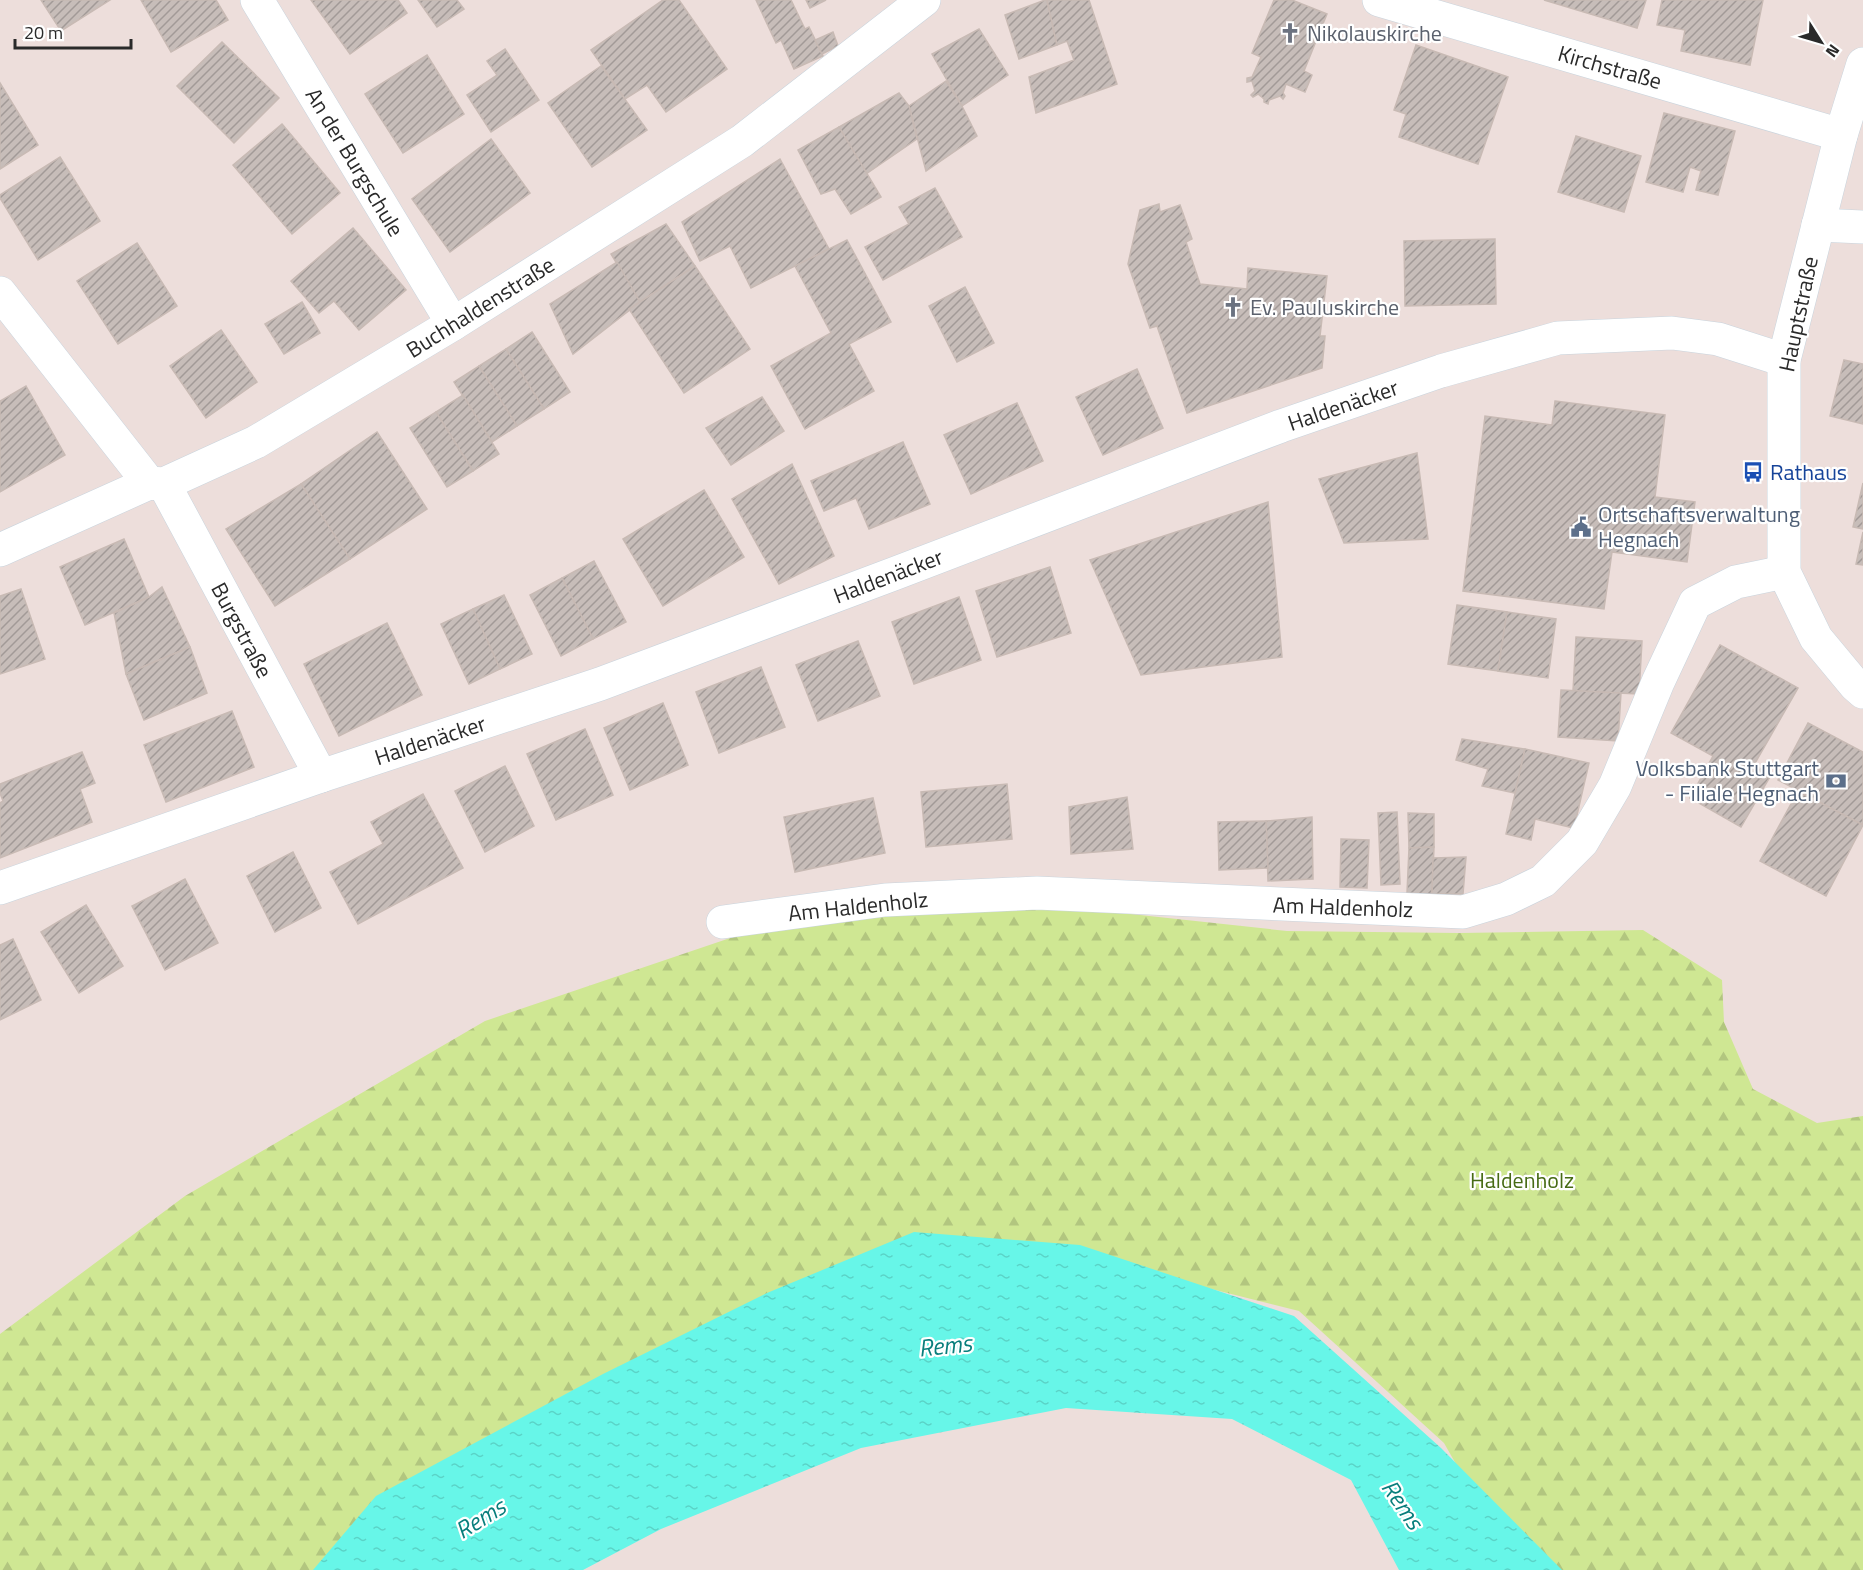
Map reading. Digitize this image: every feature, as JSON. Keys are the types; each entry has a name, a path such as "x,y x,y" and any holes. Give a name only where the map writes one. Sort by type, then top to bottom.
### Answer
{"street":[{"name":"An der Burgschule","path":"257,0 453,324"},
{"name":"Buchhaldenstraße","path":"0,550 256,442 453,324 742,141 924,0"},
{"name":"Kirchstraße","path":"1379,0 1841,135"},
{"name":"Hauptstraße","path":"1784,572 1784,360 1841,135 1863,64"},
{"path":"1818,225 1863,227"},
{"name":"Burgstraße","path":"0,293 157,483 321,776"},
{"name":"Haldenäcker","path":"0,888 321,776 600,684 1281,426 1441,371 1558,338 1672,333 1718,339 1784,360"},
{"path":"1784,572 1816,638 1863,692"},
{"name":"Am Haldenholz","path":"723,922 885,900 1037,893 1463,912 1506,899 1543,881 1582,842 1615,786 1658,682 1695,603 1736,582 1784,572"}],"green space":[{"name":"Haldenholz","path":"1038,904 1287,931 1459,933 1643,930 1722,980 1724,1022 1753,1089 1817,1123 1863,1116 1863,1570 1519,1570 1514,1566 1444,1443 1299,1311 1124,1267 330,1570 0,1570 0,1334 185,1196 485,1021 739,935 888,916"}],"water":[{"name":"Rems","path":"914,1232 1080,1245 1294,1316 1441,1448 1562,1570 1399,1570 1351,1480 1232,1419 1066,1408 861,1448 661,1529 583,1570 313,1570 376,1496 603,1374 767,1293"}],"building":[{"path":"41,0 110,0 61,31"},
{"path":"141,0 216,0 228,20 171,52"},
{"path":"311,0 398,0 407,13 350,54"},
{"path":"418,0 457,0 464,9 437,27"},
{"path":"663,0 679,0 727,69 666,112 647,85 625,99 591,50"},
{"path":"756,0 791,0 805,29 809,27 823,56 794,69 781,40 776,43"},
{"path":"806,0 826,0 810,8"},
{"path":"1047,0 1057,45 1019,59 1005,15"},
{"path":"1047,0 1089,0 1117,84 1036,113 1029,77 1074,60 1067,41 1057,45"},
{"name":"Nikolauskirche","path":"1274,0 1292,0 1327,14 1304,71 1312,75 1305,92 1286,84 1283,99 1280,96 1269,100 1268,104 1258,94 1253,97 1251,95 1255,91 1252,81 1247,82 1247,78 1252,77 1261,57 1252,53"},
{"path":"1544,0 1646,0 1637,28"},
{"path":"1662,0 1763,0 1750,65 1681,51 1685,30 1657,25"},
{"path":"979,29 1008,75 962,106 932,54"},
{"path":"833,32 838,46 822,54 815,40"},
{"path":"222,42 279,98 234,143 177,86"},
{"path":"1416,45 1508,77 1478,164 1399,137 1406,114 1394,110"},
{"path":"505,49 539,100 491,132 467,95 497,75 487,61"},
{"path":"427,55 464,114 403,153 365,94"},
{"path":"601,66 647,130 592,167 548,103"},
{"path":"946,81 977,136 926,171 909,106"},
{"path":"0,83 38,145 0,169"},
{"path":"899,93 909,106 917,139 866,174 839,127"},
{"path":"1664,113 1735,131 1718,195 1696,190 1701,171 1690,167 1683,192 1646,182"},
{"path":"282,124 340,193 292,234 233,165"},
{"path":"839,127 881,197 851,214 835,189 821,194 798,150"},
{"path":"1576,136 1641,156 1624,212 1558,192"},
{"path":"491,139 530,193 450,252 412,199"},
{"path":"60,157 100,221 38,260 0,195"},
{"path":"780,159 829,249 751,288 730,246 700,261 682,222"},
{"path":"935,188 962,237 883,280 865,247 909,224 899,207"},
{"name":"Ev. Pauluskirche","path":"1159,204 1160,212 1180,205 1192,239 1186,242 1200,284 1247,289 1248,268 1327,276 1320,336 1325,336 1322,368 1187,413 1157,326 1150,328 1128,264 1140,210"},
{"path":"666,224 695,266 640,302 611,254"},
{"path":"353,228 406,290 359,330 334,301 319,313 291,281"},
{"path":"1495,239 1496,304 1405,306 1404,241"},
{"path":"847,240 891,322 849,344 874,391 805,429 771,366 831,333 795,266"},
{"path":"137,243 177,306 118,344 77,281"},
{"path":"617,262 640,302 573,354 550,304"},
{"path":"695,266 750,349 684,393 629,309"},
{"path":"965,287 994,343 957,362 929,306"},
{"path":"302,302 320,333 284,354 265,324"},
{"path":"221,330 257,382 206,418 170,366"},
{"path":"532,332 570,392 544,409 506,349"},
{"path":"506,349 544,409 517,426 479,366"},
{"path":"1844,360 1863,364 1863,424 1830,416"},
{"path":"479,366 517,426 492,442 454,382"},
{"path":"1137,369 1163,428 1103,455 1076,397"},
{"path":"26,386 65,455 0,492 0,401"},
{"path":"463,395 499,454 473,471 436,412"},
{"path":"762,397 784,431 731,465 706,428"},
{"name":"Ortschaftsverwaltung Hegnach","path":"1555,401 1665,415 1655,497 1695,502 1687,562 1612,552 1604,609 1463,591 1485,416 1552,425"},
{"path":"1017,403 1043,461 971,494 944,435"},
{"path":"436,412 473,471 447,487 410,428"},
{"path":"377,432 427,509 350,559 301,484"},
{"path":"903,442 930,504 869,529 856,498 824,511 811,481"},
{"path":"1417,453 1428,539 1344,543 1319,479"},
{"path":"792,464 834,556 779,584 732,499"},
{"path":"1863,483 1863,529 1853,527"},
{"path":"301,484 350,559 275,606 226,529"},
{"path":"704,490 744,557 663,606 623,539"},
{"path":"1268,502 1282,657 1141,675 1090,560"},
{"path":"1863,532 1863,565 1856,564"},
{"path":"124,539 149,597 85,625 60,567"},
{"path":"594,561 626,622 593,639 562,578"},
{"path":"1050,567 1071,633 997,657 976,591"},
{"path":"562,578 593,639 561,656 530,595"},
{"path":"162,587 190,647 126,674 114,613 149,597"},
{"path":"21,589 45,659 0,674 0,596"},
{"path":"504,595 532,654 500,669 473,609"},
{"path":"959,597 981,660 914,684 892,622"},
{"path":"1457,605 1507,612 1498,671 1448,664"},
{"path":"473,609 500,669 469,684 441,624"},
{"path":"1507,612 1556,619 1548,678 1498,671"},
{"path":"387,623 422,695 339,736 304,664"},
{"path":"1576,637 1642,641 1639,694 1573,691"},
{"path":"858,641 880,696 818,721 796,665"},
{"path":"1720,645 1798,688 1754,765 1771,775 1741,827 1690,798 1713,756 1671,733"},
{"path":"190,647 207,693 144,720 126,674"},
{"path":"761,667 785,727 719,753 696,692"},
{"path":"1561,690 1621,693 1618,741 1558,737"},
{"path":"663,703 688,765 630,790 604,728"},
{"path":"232,711 254,767 166,802 144,745"},
{"path":"1808,723 1863,752 1863,825 1778,780"},
{"path":"585,729 613,795 556,820 527,754"},
{"path":"1462,739 1525,749 1515,793 1482,786 1488,769 1456,760"},
{"path":"1525,749 1589,763 1574,828 1535,819 1531,840 1506,834"},
{"path":"82,752 95,783 80,789 92,822 0,858 0,803 3,801 0,784"},
{"path":"505,766 534,826 485,852 455,791"},
{"path":"1007,784 1012,839 926,847 921,792"},
{"path":"1798,791 1863,825 1826,896 1760,861"},
{"path":"423,794 463,868 358,924 330,872 383,844 371,822"},
{"path":"1127,797 1133,849 1071,854 1069,807"},
{"path":"873,798 885,853 795,872 784,817"},
{"path":"1397,812 1400,884 1381,885 1378,813"},
{"path":"1408,813 1434,814 1434,847 1409,848"},
{"path":"1312,817 1313,879 1268,881 1266,821"},
{"path":"1266,821 1268,868 1219,870 1218,822"},
{"path":"1341,839 1369,840 1367,888 1340,887"},
{"path":"1434,847 1432,894 1407,893 1409,848"},
{"path":"293,852 321,908 275,932 247,876"},
{"path":"1466,857 1463,894 1432,894 1433,858"},
{"path":"185,879 218,943 165,970 132,906"},
{"path":"86,905 123,966 79,993 41,932"},
{"path":"13,939 41,1000 0,1020 0,945"}],"place":[{"name":"Nikolauskirche","path":"1290,33"},
{"name":"Ev. Pauluskirche","path":"1233,307"},
{"name":"Rathaus","path":"1753,472"},
{"name":"Ortschaftsverwaltung Hegnach","path":"1581,527"},
{"name":"Volksbank Stuttgart - Filiale Hegnach","path":"1836,781"}]}
